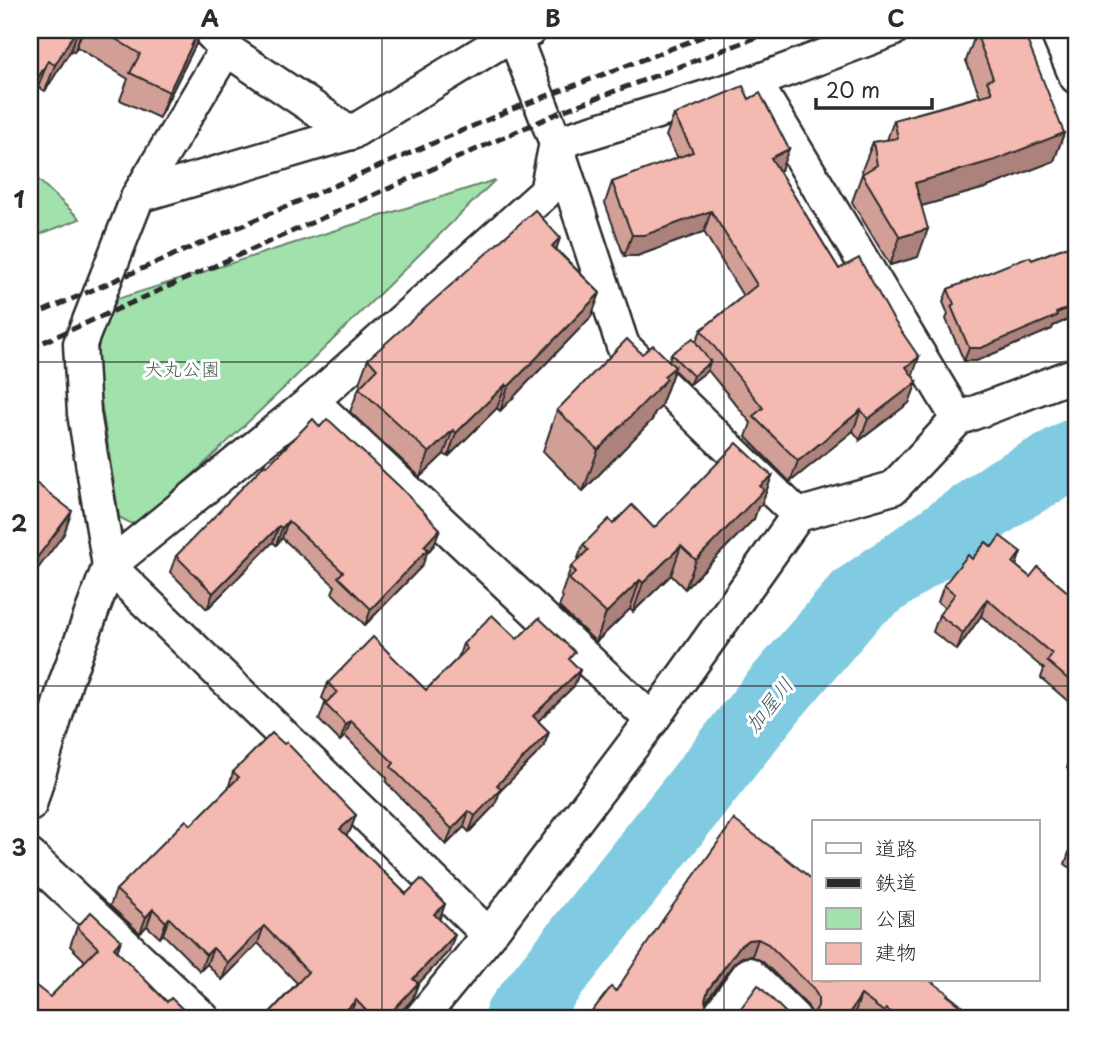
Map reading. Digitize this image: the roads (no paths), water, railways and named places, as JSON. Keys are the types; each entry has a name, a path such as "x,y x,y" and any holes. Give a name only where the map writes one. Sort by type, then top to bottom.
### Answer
{"street":[{"path":"556,143 755,82 892,30"},
{"path":"1056,30 1076,77"},
{"path":"138,196 351,133 518,31 623,345 798,515"},
{"path":"30,805 66,681 109,566 84,413 80,344 138,196 217,39 351,133"},
{"path":"755,82 958,419"},
{"path":"109,566 312,401 546,192 556,143"},
{"path":"421,1018 489,935 652,720 798,515 893,488 958,419 1076,374"},
{"path":"312,401 652,720"},
{"path":"109,566 489,935"},
{"path":"30,856 203,1018"},
{"path":"717,1018 750,974 794,1018"}],"waterway":[{"name":"加屋川","path":"519,1018 772,698 857,599 1008,491 1076,453"}],"railway":[{"path":"30,317 510,110 720,30"},
{"path":"30,348 565,110 776,30"}],"park label":[{"name":"犬丸公園","path":"182,368"}]}
